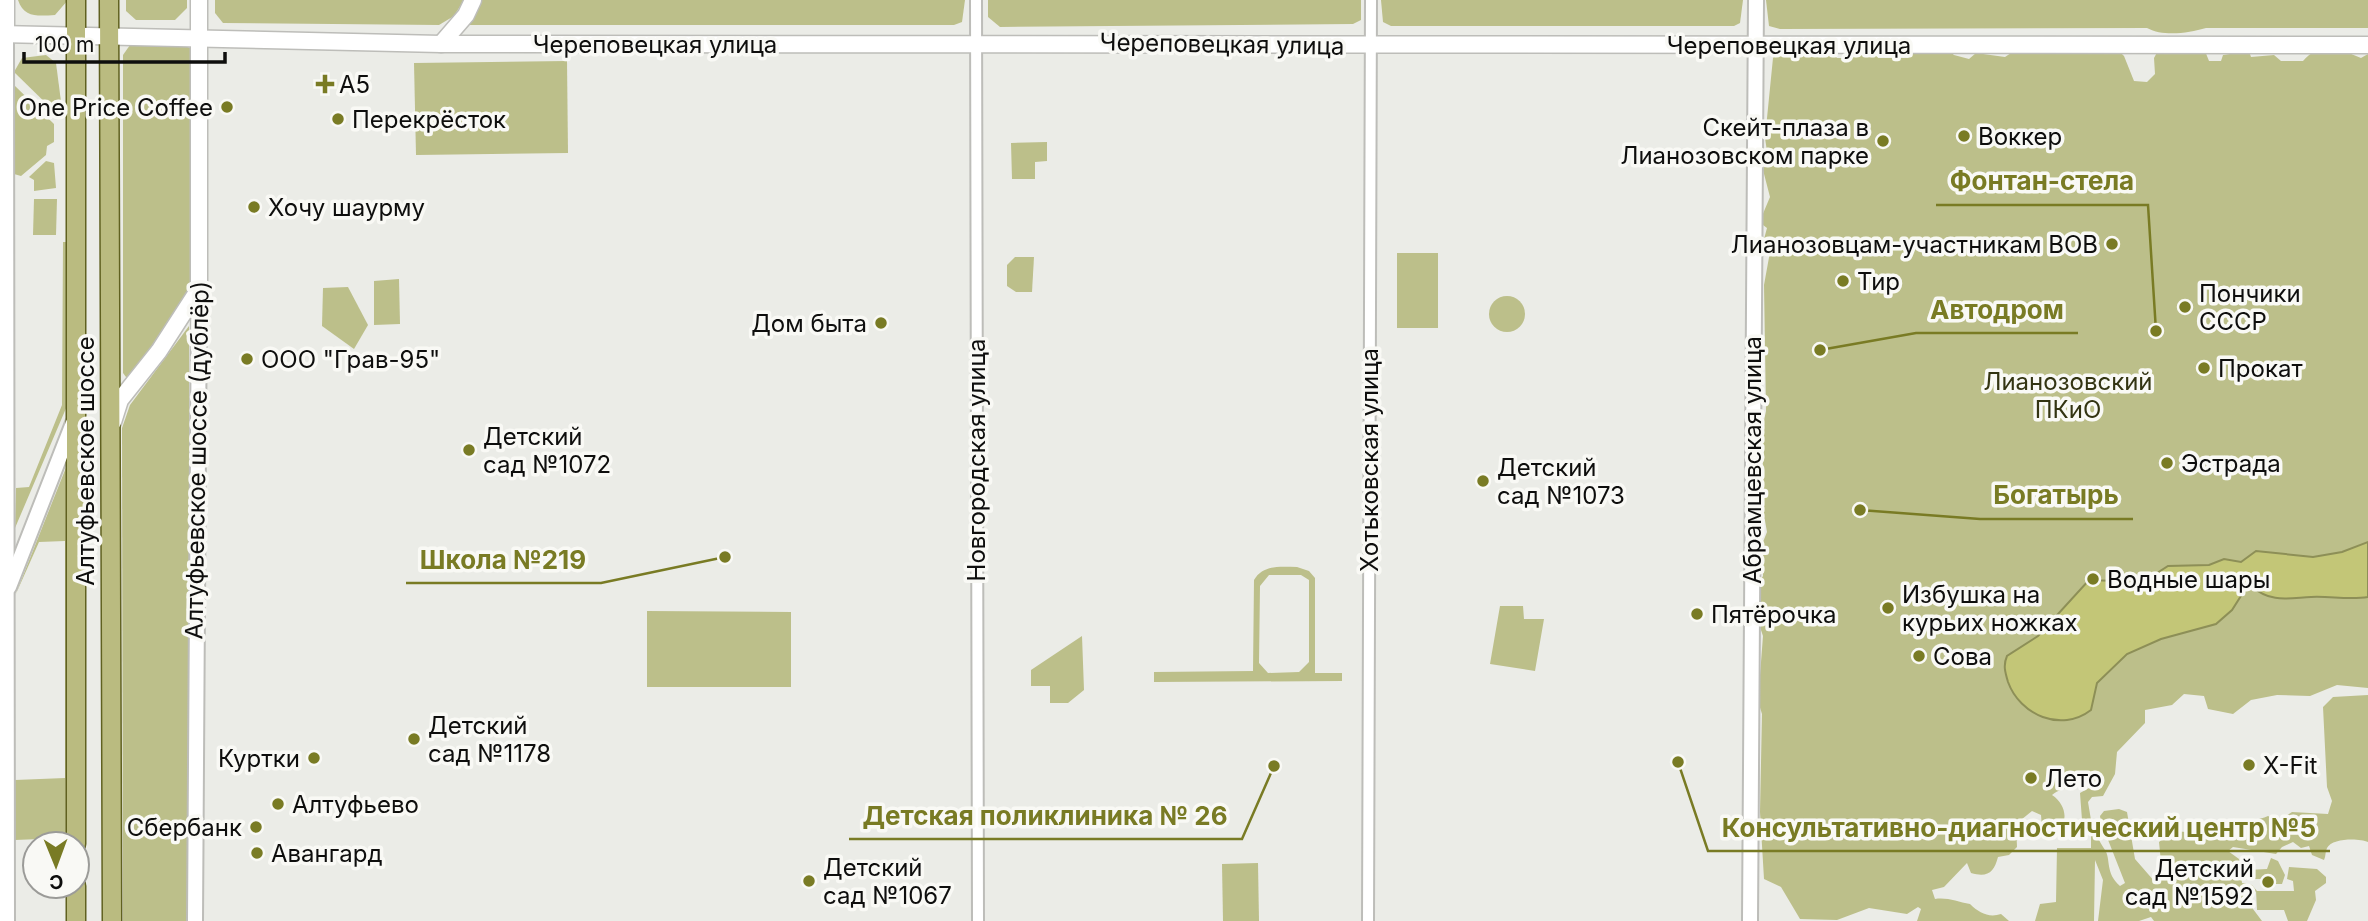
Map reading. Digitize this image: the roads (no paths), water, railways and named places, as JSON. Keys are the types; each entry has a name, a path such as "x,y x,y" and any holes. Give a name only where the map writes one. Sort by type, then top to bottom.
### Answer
{"main road":[{"path":"3,33 6,0"},
{"name":"Алтуфьевское шоссе","path":"76,0 76,830"},
{"name":"Алтуфьевское шоссе","path":"109,0 108,434 112,921"},
{"name":"Алтуфьевское шоссе (дублёр)","path":"199,0 199,289"},
{"path":"441,44 466,15 472,0"},
{"name":"Череповецкая улица","path":"3,33 441,44 976,42 1371,46 2368,45"},
{"path":"108,434 120,400 159,351 199,289"},
{"path":"76,900 76,921"}],"street":[{"name":"Новгородская улица","path":"976,0 978,921"},
{"name":"Хотьковская улица","path":"1368,921 1371,0"},
{"name":"Абрамцевская улица","path":"1750,921 1756,0"},
{"path":"3,33 7,921"},
{"name":"Алтуфьевское шоссе (дублёр)","path":"195,921 199,289"},
{"path":"6,596 76,415"}],"place":[{"name":"А5","path":"325,84"},
{"name":"One Price Coffee","path":"227,107"},
{"name":"Перекрёсток","path":"338,119"},
{"name":"Воккер","path":"1964,136"},
{"name":"Скейт-плаза в Лианозовском парке","path":"1883,141"},
{"name":"Хочу шаурму","path":"254,207"},
{"name":"Лианозовцам-участникам ВОВ","path":"2112,244"},
{"name":"Тир","path":"1843,281"},
{"name":"Пончики СССР","path":"2185,307"},
{"name":"Дом быта","path":"881,323"},
{"name":"Фонтан-стела","path":"2156,331"},
{"name":"Автодром","path":"1820,350"},
{"name":"ООО \"Грав-95\"","path":"247,359"},
{"name":"Прокат","path":"2204,368"},
{"name":"Детский сад №1072","path":"469,450"},
{"name":"Эстрада","path":"2167,463"},
{"name":"Детский сад №1073","path":"1483,481"},
{"name":"Богатырь","path":"1860,510"},
{"name":"Школа №219","path":"725,557"},
{"name":"Водные шары","path":"2093,579"},
{"name":"Избушка на курьих ножках","path":"1888,608"},
{"name":"Пятёрочка","path":"1697,614"},
{"name":"Сова","path":"1919,656"},
{"name":"Детский сад №1178","path":"414,739"},
{"name":"Куртки","path":"314,758"},
{"name":"Консультативно-диагностический центр №5","path":"1678,762"},
{"name":"X-Fit","path":"2249,765"},
{"name":"Детская поликлиника № 26","path":"1274,766"},
{"name":"Лето","path":"2031,778"},
{"name":"Алтуфьево","path":"278,804"},
{"name":"Сбербанк","path":"256,827"},
{"name":"Авангард","path":"257,853"},
{"name":"Детский сад №1067","path":"809,881"},
{"name":"Детский сад №1592","path":"2268,882"}],"park label":[{"name":"Лианозовский ПКиО","path":"2068,395"}]}
